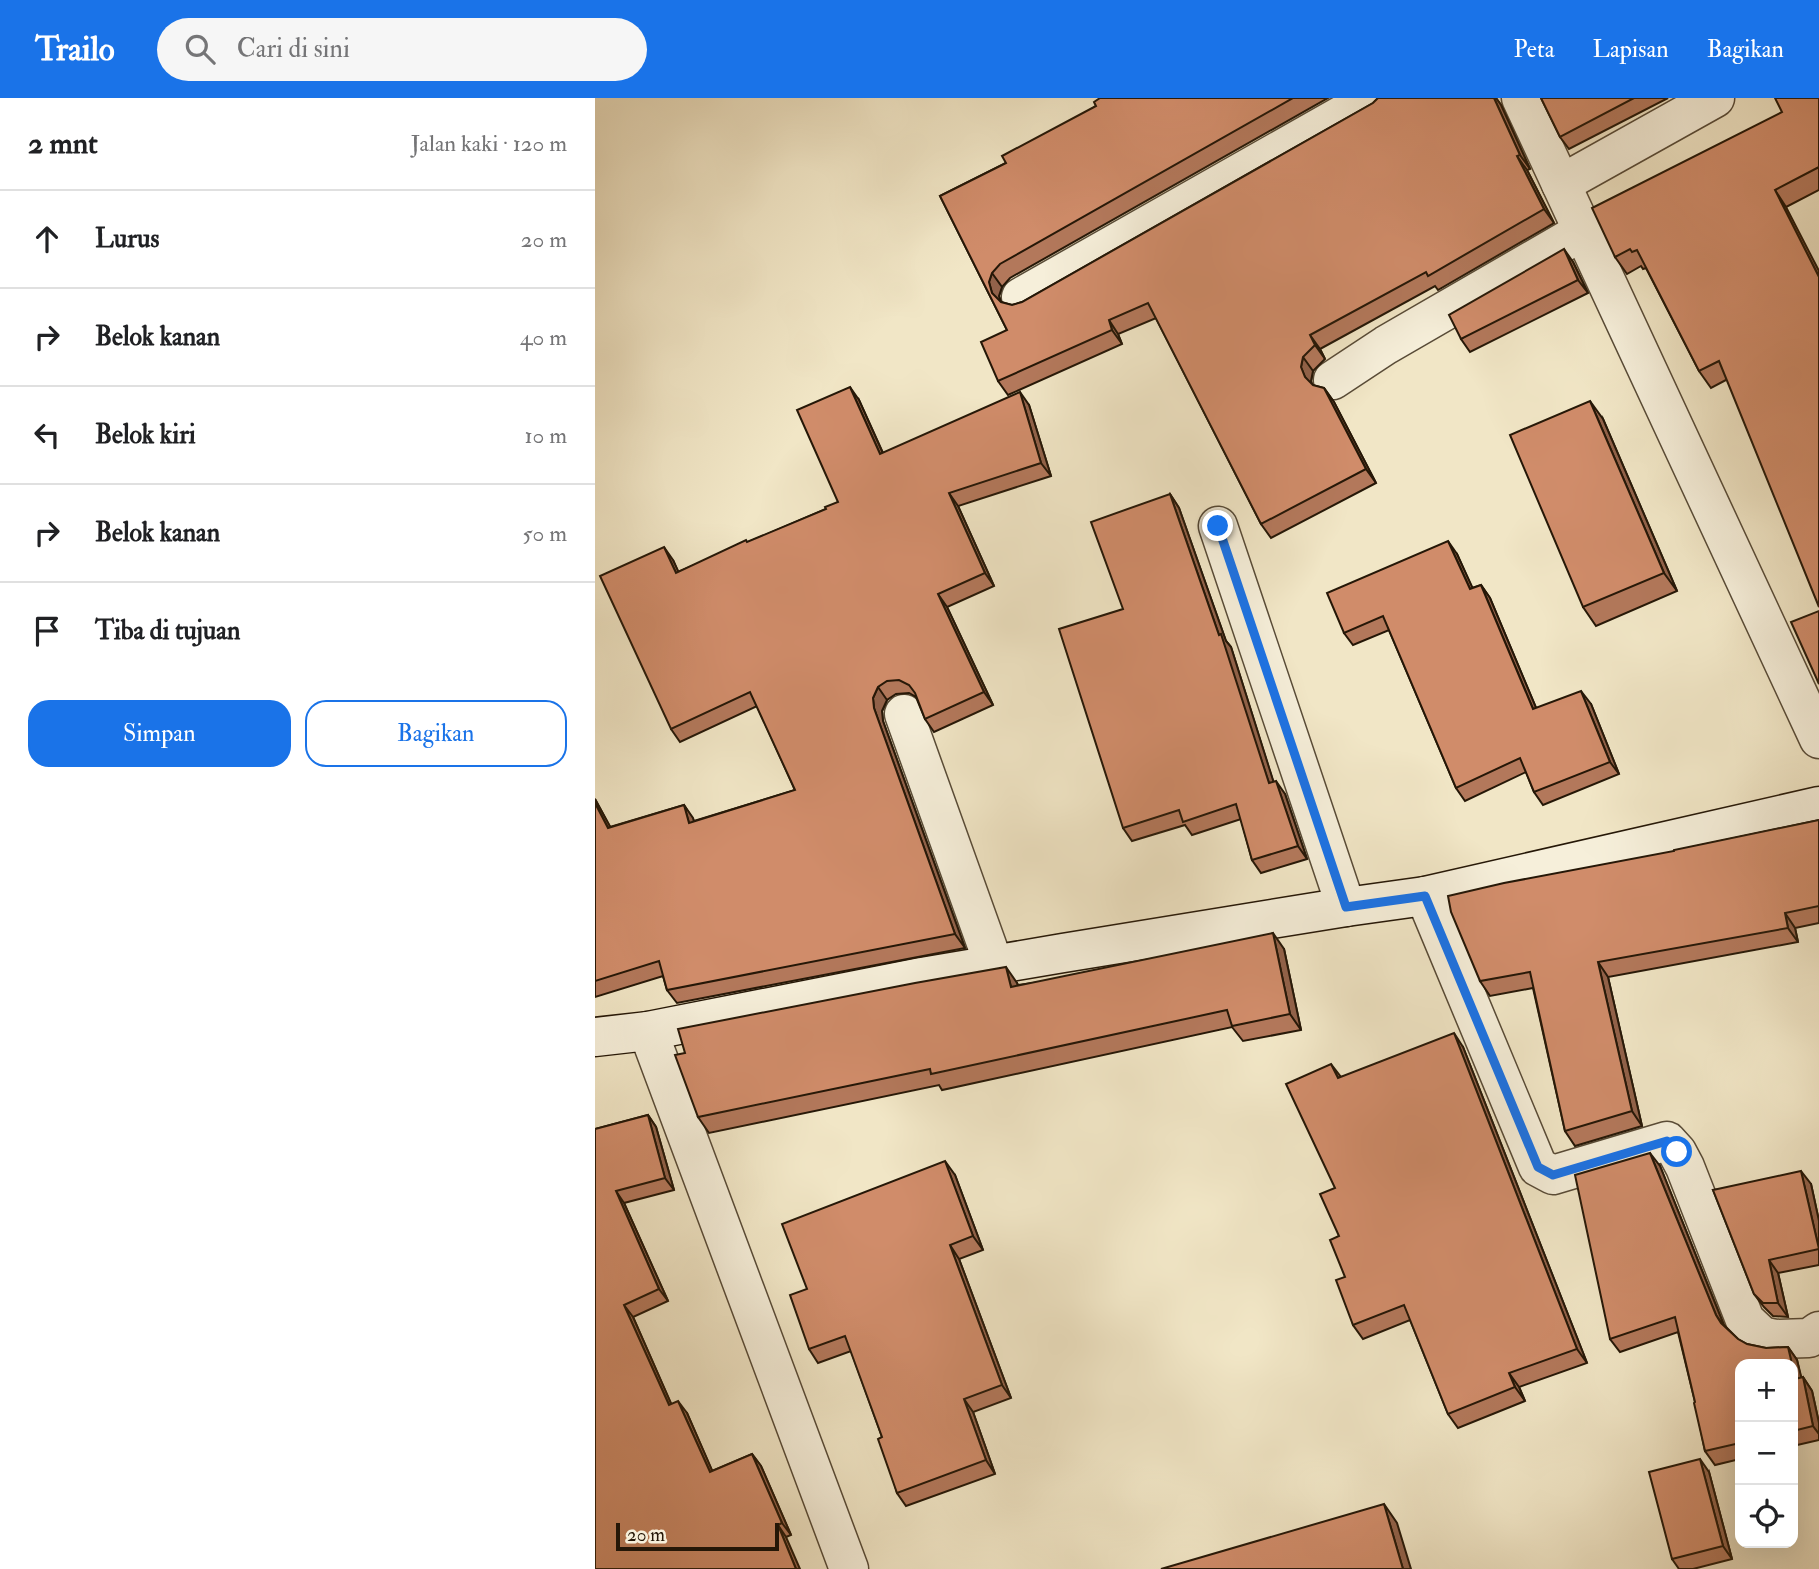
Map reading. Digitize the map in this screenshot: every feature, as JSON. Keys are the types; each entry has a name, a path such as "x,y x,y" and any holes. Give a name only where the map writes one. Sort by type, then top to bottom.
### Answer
{"street":[{"path":"1021,297 1372,98"},
{"path":"1521,98 1819,739"},
{"path":"1561,184 1715,98"},
{"path":"1333,380 1386,345 1583,230"},
{"path":"1218,526 1346,907"},
{"path":"904,714 994,965"},
{"path":"595,1037 648,1031 922,977 1425,896 1819,806"},
{"path":"1425,896 1538,1167 1553,1175 1667,1141 1685,1167 1745,1320 1762,1336 1775,1339 1809,1338 1819,1331"},
{"path":"648,1031 849,1569"}],"building":[{"path":"1100,98 1293,98 1000,264 992,273 989,282 992,293 1001,302 1012,305 1022,302 1378,98 1494,98 1520,155 1517,156 1544,209 1428,276 1426,272 1310,335 1315,345 1303,357 1301,367 1305,377 1313,385 1324,388 1366,469 1261,524 1148,303 1109,320 1112,330 998,381 981,342 1007,330 940,196 1006,163 1002,156 1096,106 1094,102"},
{"path":"1541,98 1634,98 1560,137"},
{"path":"1775,98 1819,98 1819,167 1775,190 1819,277 1819,607 1719,361 1699,371 1637,250 1632,252 1630,249 1615,257 1592,208 1782,112"},
{"path":"1564,249 1578,280 1461,339 1449,315"},
{"path":"850,387 880,454 1020,392 1041,463 949,493 985,573 938,594 984,692 925,719 915,693 909,685 899,680 887,681 878,687 873,698 874,708 955,934 667,990 659,961 595,981 595,803 608,828 684,805 689,823 795,790 750,692 671,729 600,576 664,547 676,573 746,540 747,542 838,502 797,410"},
{"path":"1590,401 1664,573 1583,607 1510,435"},
{"path":"1170,494 1219,635 1221,634 1269,783 1276,781 1298,846 1252,860 1236,804 1183,822 1179,810 1123,828 1059,629 1123,609 1091,522"},
{"path":"1448,541 1470,589 1481,585 1533,709 1581,691 1610,762 1534,792 1520,758 1456,788 1383,616 1344,633 1327,593"},
{"path":"1819,611 1819,684 1791,622"},
{"path":"1819,820 1819,906 1785,913 1788,928 1598,962 1632,1111 1565,1131 1530,972 1480,981 1451,912 1448,896"},
{"path":"1273,933 1290,1014 1232,1026 1227,1010 931,1074 930,1069 698,1117 675,1055 685,1053 678,1029 1006,967 1011,987"},
{"path":"1454,1033 1577,1349 1509,1373 1515,1387 1448,1414 1404,1305 1353,1325 1336,1280 1345,1277 1330,1240 1339,1236 1320,1194 1335,1188 1286,1084 1331,1064 1338,1078"},
{"path":"648,1115 665,1178 616,1191 659,1289 624,1305 669,1405 678,1401 710,1472 752,1454 782,1523 778,1525 796,1569 595,1569 595,1129"},
{"path":"1650,1153 1721,1323 1747,1344 1766,1348 1788,1347 1791,1359 1735,1359 1735,1444 1705,1451 1675,1317 1610,1339 1575,1175"},
{"path":"945,1161 973,1236 950,1245 1002,1385 964,1399 986,1460 897,1493 878,1439 882,1437 845,1336 809,1349 790,1295 807,1289 782,1224"},
{"path":"1801,1171 1819,1249 1769,1260 1778,1303 1763,1303 1754,1294 1713,1190"},
{"path":"1803,1377 1813,1426 1798,1430 1798,1378"},
{"path":"1700,1459 1723,1546 1672,1559 1649,1472"},
{"path":"1384,1504 1403,1569 1161,1569"}],"route":[{"path":"1218,526 1346,907 1425,896 1538,1167 1553,1175 1667,1141 1677,1152"}]}
